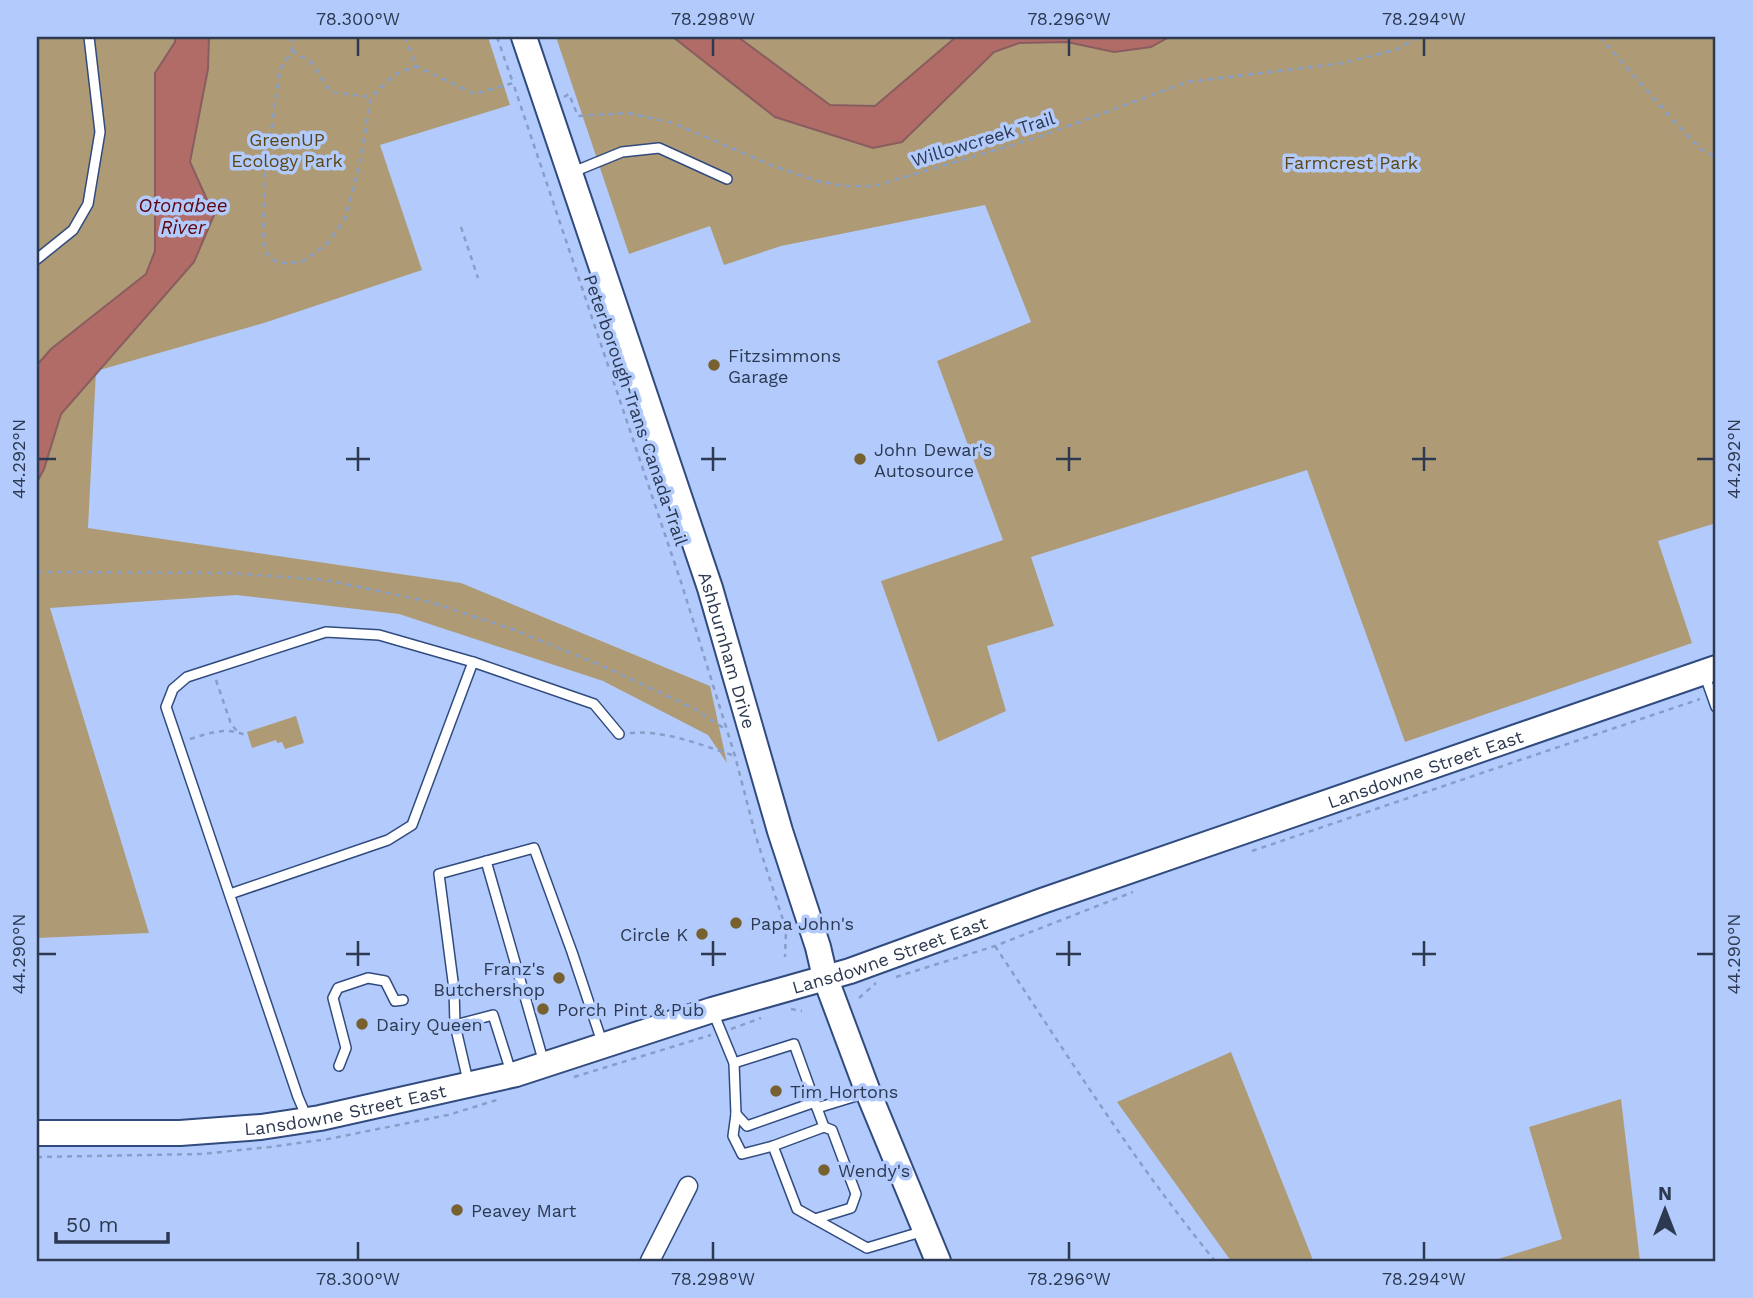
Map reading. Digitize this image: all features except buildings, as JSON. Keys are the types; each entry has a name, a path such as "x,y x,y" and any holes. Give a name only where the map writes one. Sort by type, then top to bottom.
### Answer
{"main road":[{"name":"Ashburnham Drive","path":"524,37 710,588 746,752 780,831 818,947 825,978 868,1092 938,1261"},
{"name":"Lansdowne Street East","path":"37,1133 180,1133 261,1127 473,1095 512,1075 603,1047 716,1021 825,978 1711,679"}],"street":[{"path":"650,1261 688,1186"}],"lane":[{"path":"37,259 73,230 88,204 100,132 89,37"},
{"path":"571,173 622,152 659,148 727,178"},
{"path":"308,1120 166,707 173,689 187,677 326,632 379,635 473,662 594,704 619,734"},
{"path":"230,894 388,840 412,825 473,662"},
{"path":"1711,679 1716,707"},
{"path":"473,1095 455,1025 454,989 439,874 534,848 603,1047"},
{"path":"486,861 545,1065"},
{"path":"339,1066 346,1048 332,998 338,988 368,978 385,981 394,1001 403,1000"},
{"path":"455,1025 493,1015 512,1075"},
{"path":"716,1021 734,1063 736,1114 733,1136 742,1154 824,1127 832,1130 856,1194 851,1208 815,1219"},
{"path":"734,1063 794,1044 824,1127"},
{"path":"736,1114 747,1126 868,1092"},
{"path":"773,1146 797,1209 867,1248 925,1230"}],"path":[{"path":"292,37 292,51 280,70 265,173 263,242 269,257 279,263 302,262 328,243 345,218 360,163 371,97 394,75 416,66"},
{"path":"405,37 416,66 475,94 513,83"},
{"name":"Peterborough Trans Canada Trail","path":"497,37 682,585 727,730 746,752 757,838 786,929 785,957"},
{"name":"Willowcreek Trail","path":"569,94 578,116 629,113 673,123 771,165 817,181 845,186 874,186 1036,138 1188,82 1365,59 1395,50 1419,37"},
{"path":"1600,37 1679,127 1702,150 1716,157"},
{"path":"292,51 311,62 331,92 371,97"},
{"path":"461,228 478,278"},
{"path":"37,572 229,573 326,580 430,603 512,629 605,667 693,708 727,730 746,752"},
{"path":"212,669 231,724 247,736"},
{"path":"1246,853 1711,679"},
{"path":"178,743 219,730 237,731"},
{"path":"619,734 647,732 746,752"},
{"path":"890,979 995,946 1140,889"},
{"path":"995,946 1118,1133 1172,1209 1216,1261"},
{"path":"859,998 877,983"},
{"path":"785,1010 802,1011"},
{"path":"569,1079 716,1021 772,1014"},
{"path":"473,1095 503,1098"}],"green space":[{"path":"37,37 175,37 175,42 155,73 155,251 146,274 51,349 37,365"},
{"name":"GreenUP Ecology Park","path":"209,37 488,37 510,105 380,145 422,270 264,323 100,370 194,262 214,215 190,162 208,69"},
{"name":"Farmcrest Park","path":"556,37 1716,37 1716,523 1658,541 1692,643 1405,742 1307,470 1031,557 1054,626 987,646 1006,711 938,742 881,581 1003,540 937,361 1031,322 985,205 781,246 724,265 710,226 629,254"},
{"path":"96,374 88,528 461,583 710,686 727,763 708,735 603,681 399,614 236,595 50,608 149,933 37,938 37,482 44,469 61,414"},
{"path":"296,716 304,743 285,749 282,742 277,743 276,740 252,748 247,732"},
{"path":"1231,1052 1313,1261 1231,1261 1117,1102"},
{"path":"1621,1099 1640,1261 1492,1261 1562,1239 1529,1127"}],"water":[{"name":"Otonabee River","path":"175,37 209,37 208,69 190,162 214,215 194,262 61,414 44,469 37,482 37,365 51,349 146,274 155,251 155,73 175,42"},
{"path":"673,37 738,37 830,105 875,106 956,37 1169,37 1151,47 1114,52 1067,42 1019,43 994,52 902,142 873,148 775,117"}],"place":[{"name":"Fitzsimmons Garage","path":"714,365"},
{"name":"John Dewar's Autosource","path":"860,459"},
{"name":"Papa John's","path":"736,923"},
{"name":"Circle K","path":"702,934"},
{"name":"Franz's Butchershop","path":"559,978"},
{"name":"Porch Pint & Pub","path":"543,1009"},
{"name":"Dairy Queen","path":"362,1024"},
{"name":"Tim Hortons","path":"776,1091"},
{"name":"Wendy's","path":"824,1170"},
{"name":"Peavey Mart","path":"457,1210"}]}
